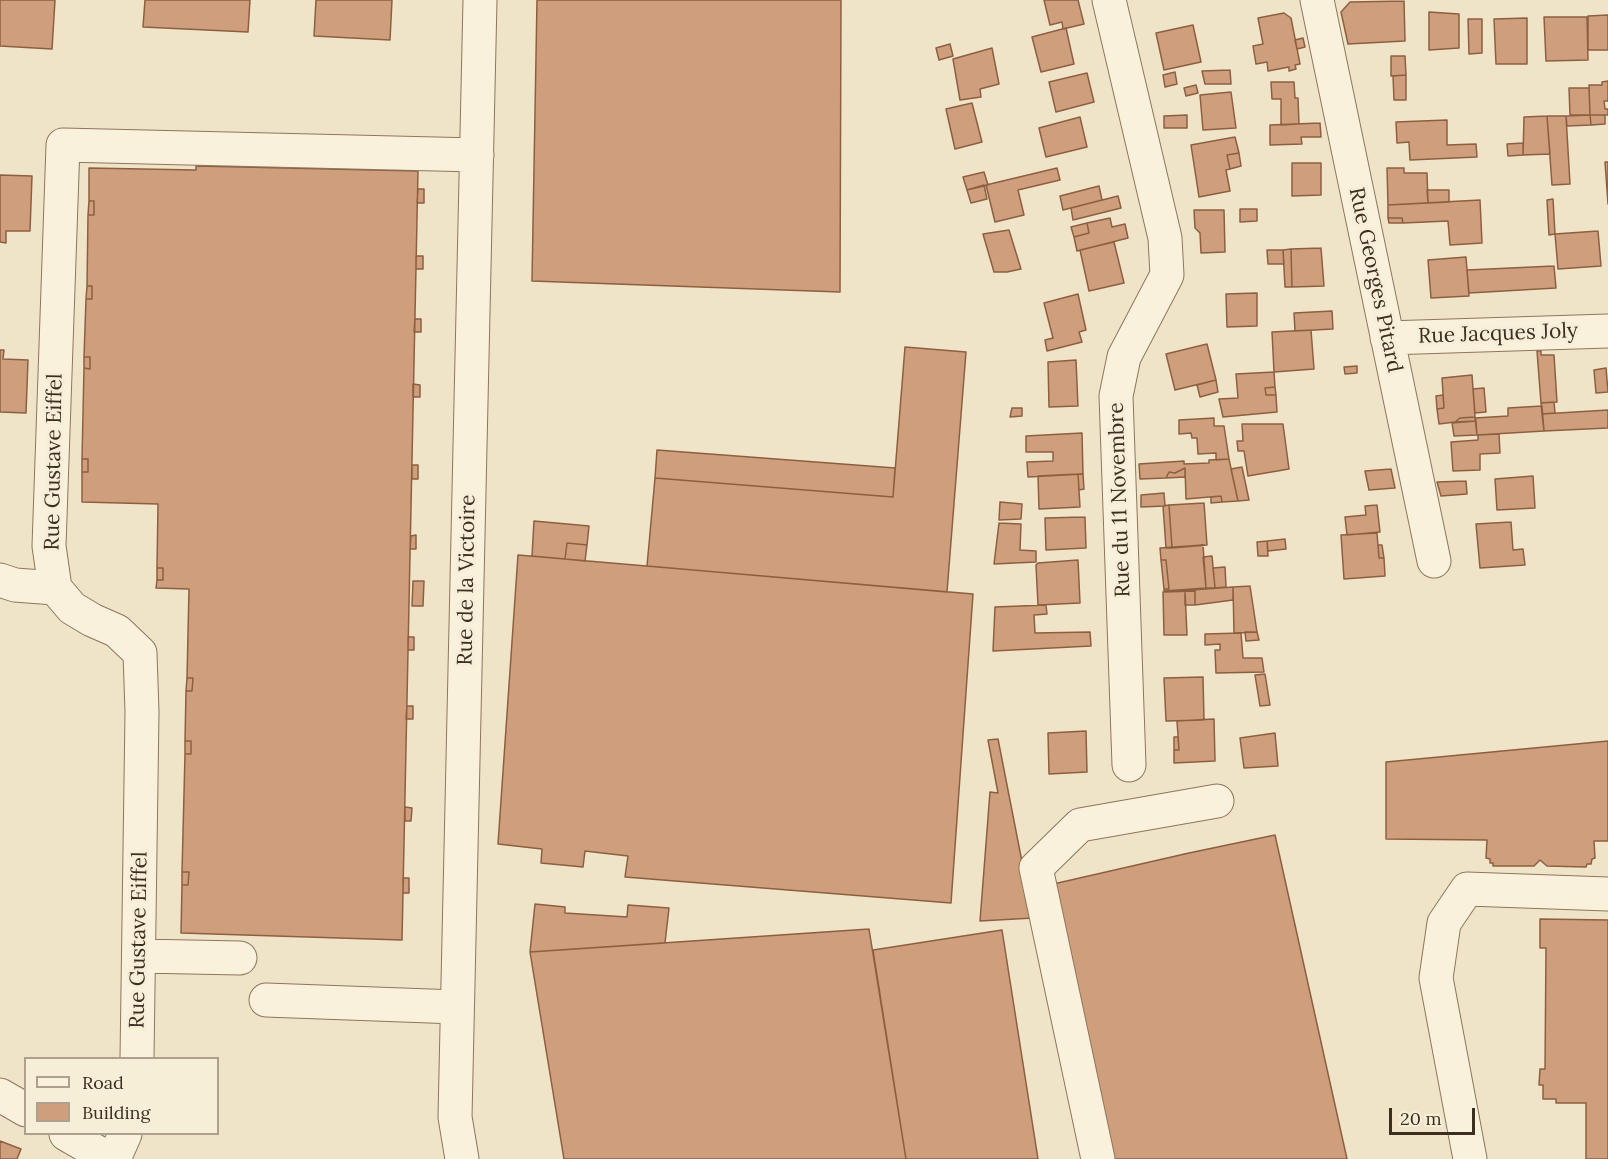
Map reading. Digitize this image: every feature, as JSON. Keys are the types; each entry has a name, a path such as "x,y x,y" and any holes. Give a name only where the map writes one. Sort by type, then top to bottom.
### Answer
{"street":[{"name":"Rue de la Victoire","path":"462,1159 455,1117 480,0"},
{"name":"Rue du 11 Novembre","path":"1109,0 1165,238 1167,275 1124,357 1116,396 1129,765"},
{"name":"Rue Georges Pitard","path":"1317,0 1434,561"},
{"name":"Rue Gustave Eiffel","path":"137,1057 142,712 140,653 117,631 72,608 55,588 49,546 63,145 477,154"},
{"name":"Rue Jacques Joly","path":"1387,338 1608,331"},
{"path":"0,580 15,585 55,588"},
{"path":"1098,1159 1036,868 1080,825 1217,801"},
{"path":"1470,1159 1436,978 1444,923 1467,890 1608,894"},
{"path":"139,956 240,958"},
{"path":"266,1000 457,1007"},
{"path":"0,1095 24,1109"},
{"path":"68,1135 109,1159"},
{"path":"114,1159 125,1135"}],"building":[{"path":"0,0 55,0 52,49 0,46"},
{"path":"145,0 250,0 248,32 143,27"},
{"path":"316,0 392,0 390,40 314,36"},
{"path":"537,0 841,0 840,292 532,281"},
{"path":"1044,0 1078,0 1084,24 1063,29 1062,22 1050,25"},
{"path":"1404,1 1405,41 1348,44 1341,12 1350,2"},
{"path":"1429,12 1459,14 1459,48 1429,50"},
{"path":"1284,13 1291,18 1300,64 1295,65 1296,69 1289,71 1289,67 1268,71 1267,62 1256,64 1253,46 1263,44 1258,18"},
{"path":"1608,15 1608,50 1588,50 1588,16"},
{"path":"1544,17 1587,17 1588,60 1546,61"},
{"path":"1527,18 1527,64 1496,64 1494,19"},
{"path":"1468,19 1482,19 1482,53 1469,54"},
{"path":"1193,25 1201,62 1164,70 1156,33"},
{"path":"1066,28 1074,64 1041,72 1032,37"},
{"path":"1303,38 1305,47 1297,49 1295,40"},
{"path":"950,44 953,56 939,60 936,48"},
{"path":"992,48 999,84 980,89 981,97 960,100 953,59"},
{"path":"1391,56 1405,56 1406,75 1391,76"},
{"path":"1230,70 1231,84 1205,84 1202,71"},
{"path":"1175,72 1177,84 1165,87 1163,75"},
{"path":"1087,73 1094,102 1056,112 1049,82"},
{"path":"1406,75 1406,100 1394,100 1393,76"},
{"path":"1608,81 1608,101 1604,101 1608,115 1590,115 1589,85 1602,85 1602,82"},
{"path":"1271,82 1294,82 1295,98 1298,98 1299,124 1281,125 1281,99 1272,99"},
{"path":"1196,85 1198,93 1186,96 1184,88"},
{"path":"1569,88 1589,88 1590,115 1570,115"},
{"path":"1231,92 1236,128 1203,130 1200,95"},
{"path":"972,103 982,142 955,149 946,109"},
{"path":"1187,115 1187,128 1164,128 1164,116"},
{"path":"1590,115 1591,125 1567,126 1566,116"},
{"path":"1590,115 1605,115 1605,124 1591,125"},
{"path":"1547,116 1566,116 1570,184 1552,185"},
{"path":"1547,116 1550,154 1523,155 1524,117"},
{"path":"1080,117 1087,147 1046,157 1039,128"},
{"path":"1447,120 1447,145 1476,144 1477,157 1410,160 1409,142 1397,143 1396,122"},
{"path":"1320,123 1321,137 1301,137 1302,144 1270,145 1270,125"},
{"path":"1235,137 1239,153 1227,155 1230,169 1226,170 1230,191 1199,197 1191,145"},
{"path":"1523,143 1523,155 1508,156 1507,144"},
{"path":"1239,153 1241,166 1230,169 1227,155"},
{"path":"1605,162 1608,162 1608,204"},
{"path":"1292,163 1321,163 1321,195 1292,196"},
{"path":"196,166 418,171 402,940 181,933 182,885 188,885 189,872 182,872 185,754 191,754 191,741 185,741 186,691 192,691 193,678 187,678 189,589 156,588 157,580 163,580 163,568 157,568 158,504 82,502 82,472 88,472 88,459 82,459 84,368 90,369 90,357 84,357 86,299 92,299 92,286 87,286 88,215 94,215 94,201 89,201 89,168 196,170"},
{"path":"1057,168 1060,180 1018,190 1024,215 995,222 986,185"},
{"path":"1387,168 1404,168 1404,173 1427,173 1428,203 1388,205"},
{"path":"984,172 988,185 967,190 963,177"},
{"path":"0,175 32,176 30,231 6,231 6,243 0,242"},
{"path":"984,185 987,199 971,203 967,190"},
{"path":"1099,186 1102,200 1063,210 1060,196"},
{"path":"418,189 424,189 424,203 417,203"},
{"path":"1427,190 1449,190 1449,202 1428,203"},
{"path":"1118,196 1121,208 1073,220 1071,208"},
{"path":"1553,199 1555,234 1549,235 1547,200"},
{"path":"1480,200 1482,243 1450,245 1448,221 1403,223 1402,218 1388,218 1388,205"},
{"path":"89,201 94,201 94,215 88,215"},
{"path":"1240,209 1257,209 1257,221 1240,222"},
{"path":"1194,210 1224,210 1225,252 1201,253 1200,233 1195,228"},
{"path":"1110,218 1112,227 1125,224 1128,238 1077,251 1074,237 1089,233 1087,223"},
{"path":"1388,218 1402,218 1403,223 1389,223"},
{"path":"1087,223 1089,233 1074,237 1071,227"},
{"path":"1009,230 1021,269 994,272 983,234"},
{"path":"1598,231 1601,266 1558,269 1555,234"},
{"path":"1114,242 1124,283 1089,291 1080,250"},
{"path":"1321,248 1324,286 1292,287 1291,249"},
{"path":"1291,249 1292,287 1285,287 1283,250"},
{"path":"1267,250 1283,250 1284,264 1268,264"},
{"path":"416,256 423,256 423,269 416,269"},
{"path":"1466,257 1469,296 1431,298 1428,260"},
{"path":"1554,266 1556,288 1469,293 1467,270"},
{"path":"87,286 92,286 92,299 86,299"},
{"path":"1257,293 1257,326 1227,327 1226,294"},
{"path":"1078,294 1086,330 1079,332 1082,342 1047,351 1045,340 1053,338 1044,303"},
{"path":"1332,311 1333,329 1295,331 1294,313"},
{"path":"415,319 421,319 421,332 414,332"},
{"path":"1311,330 1314,369 1274,372 1272,332"},
{"path":"1207,344 1216,380 1175,390 1166,354"},
{"path":"905,347 966,352 947,592 647,566 655,478 893,497"},
{"path":"0,350 4,350 3,359 28,360 26,413 0,412"},
{"path":"1537,351 1541,351 1541,355 1554,355 1557,402 1541,403"},
{"path":"84,357 90,357 90,369 84,368"},
{"path":"1076,360 1078,406 1049,407 1048,362"},
{"path":"1357,366 1357,373 1345,374 1344,367"},
{"path":"1606,368 1608,392 1596,393 1594,370"},
{"path":"1274,372 1275,387 1265,388 1266,395 1276,395 1277,412 1223,417 1219,399 1238,398 1236,374"},
{"path":"1472,375 1475,417 1460,418 1455,422 1439,424 1437,409 1444,408 1442,378"},
{"path":"1216,380 1218,392 1200,397 1197,385"},
{"path":"413,384 420,385 420,397 413,397"},
{"path":"1275,387 1276,395 1266,395 1265,388"},
{"path":"1484,388 1486,412 1475,413 1473,389"},
{"path":"1443,395 1444,408 1437,409 1436,396"},
{"path":"1554,402 1555,413 1542,414 1541,403"},
{"path":"1542,406 1544,431 1477,435 1475,418 1508,416 1508,408"},
{"path":"1012,408 1022,408 1022,416 1010,417"},
{"path":"1608,410 1608,428 1544,431 1542,414"},
{"path":"1475,417 1476,421 1455,422 1460,418"},
{"path":"1214,418 1214,426 1224,426 1229,459 1216,460 1216,453 1198,454 1197,438 1192,438 1191,433 1179,434 1179,420"},
{"path":"1476,421 1477,435 1454,436 1452,423"},
{"path":"1242,424 1283,424 1289,469 1248,476 1244,451 1238,451 1237,441 1243,441"},
{"path":"1082,433 1083,474 1028,477 1027,462 1053,461 1053,452 1026,452 1026,436"},
{"path":"1499,434 1500,453 1480,454 1480,470 1453,471 1451,442 1478,440 1478,435"},
{"path":"657,450 895,468 893,497 655,478"},
{"path":"82,459 88,459 88,472 82,472"},
{"path":"1229,459 1238,501 1222,502 1221,496 1186,499 1185,468 1175,473 1169,472 1166,478 1140,479 1139,464 1184,461 1184,464 1209,463 1209,460"},
{"path":"412,465 418,465 418,479 412,479"},
{"path":"1242,467 1249,500 1238,501 1231,469"},
{"path":"1185,468 1185,477 1166,478 1169,472 1175,473"},
{"path":"1391,469 1395,488 1369,490 1365,471"},
{"path":"1078,474 1083,474 1084,489 1079,490"},
{"path":"1078,474 1080,507 1039,509 1038,476"},
{"path":"1533,476 1535,508 1497,510 1495,479"},
{"path":"1466,481 1467,494 1441,496 1437,482"},
{"path":"1164,493 1165,506 1141,507 1141,495"},
{"path":"1221,496 1222,502 1211,503 1211,497"},
{"path":"1000,502 1022,504 1021,519 999,520"},
{"path":"1204,503 1207,545 1172,548 1169,505"},
{"path":"1169,505 1172,548 1166,548 1163,506"},
{"path":"1377,505 1380,532 1347,535 1345,517 1366,515 1365,506"},
{"path":"1085,517 1086,548 1046,550 1045,518"},
{"path":"534,521 589,526 587,545 567,543 565,559 532,556"},
{"path":"1511,522 1513,550 1523,549 1525,565 1480,568 1476,524"},
{"path":"999,523 1021,524 1020,550 1036,551 1036,562 994,564"},
{"path":"1377,533 1379,558 1384,558 1385,576 1344,579 1341,535"},
{"path":"416,535 416,549 410,549 411,536"},
{"path":"1285,539 1286,549 1268,551 1267,541"},
{"path":"1267,541 1268,556 1258,556 1257,542"},
{"path":"567,543 587,545 585,561 565,559"},
{"path":"1203,545 1206,588 1164,591 1164,589 1169,589 1166,560 1161,560 1160,548"},
{"path":"1378,545 1382,545 1384,558 1379,558"},
{"path":"518,555 973,594 951,903 625,877 628,856 585,851 583,867 541,863 542,849 498,844"},
{"path":"1212,556 1215,588 1206,588 1203,557"},
{"path":"1078,560 1080,603 1038,605 1036,565"},
{"path":"1161,560 1166,560 1169,589 1164,589"},
{"path":"1225,567 1226,587 1215,588 1213,568"},
{"path":"157,568 163,568 163,580 157,580"},
{"path":"413,581 424,581 423,606 412,606"},
{"path":"1250,586 1257,632 1234,633 1233,587"},
{"path":"1233,587 1233,600 1195,605 1195,591 1164,592"},
{"path":"1185,591 1187,635 1164,635 1163,592"},
{"path":"1185,591 1195,591 1195,605 1185,605"},
{"path":"1046,605 1047,614 1034,615 1035,633 1090,632 1091,646 993,651 995,607"},
{"path":"1245,632 1257,632 1259,640 1246,641"},
{"path":"1241,633 1243,658 1262,658 1264,672 1216,673 1215,650 1220,650 1220,644 1205,645 1205,634"},
{"path":"408,637 414,637 414,650 408,650"},
{"path":"1265,674 1270,705 1260,706 1255,675"},
{"path":"1203,677 1204,720 1166,721 1164,678"},
{"path":"187,678 193,678 192,691 186,691"},
{"path":"407,706 413,706 413,719 406,719"},
{"path":"1214,719 1215,761 1174,763 1174,750 1179,750 1177,721"},
{"path":"1086,731 1087,772 1049,774 1048,733"},
{"path":"1275,733 1278,766 1244,768 1240,738"},
{"path":"1174,737 1178,737 1179,750 1174,750"},
{"path":"998,739 1033,918 980,921 990,792 998,793 988,740"},
{"path":"185,741 191,741 191,754 185,754"},
{"path":"1608,741 1608,841 1594,841 1595,858 1586,867 1547,866 1540,860 1534,866 1493,866 1490,859 1486,858 1487,840 1386,839 1386,762"},
{"path":"405,807 412,808 411,821 405,821"},
{"path":"1275,835 1347,1159 1111,1159 1049,885"},
{"path":"182,872 189,872 188,885 182,885"},
{"path":"403,878 409,878 409,893 403,893"},
{"path":"535,904 565,907 565,913 627,917 628,905 669,908 665,943 530,952"},
{"path":"1540,919 1608,920 1608,1159 1586,1159 1586,1103 1556,1103 1556,1099 1543,1099 1543,1085 1539,1085 1540,1069 1545,1069 1546,948 1540,948"},
{"path":"869,929 906,1159 564,1159 530,952"},
{"path":"1002,930 1038,1159 906,1159 873,950"},
{"path":"0,1141 21,1149 17,1159 0,1159"}]}
